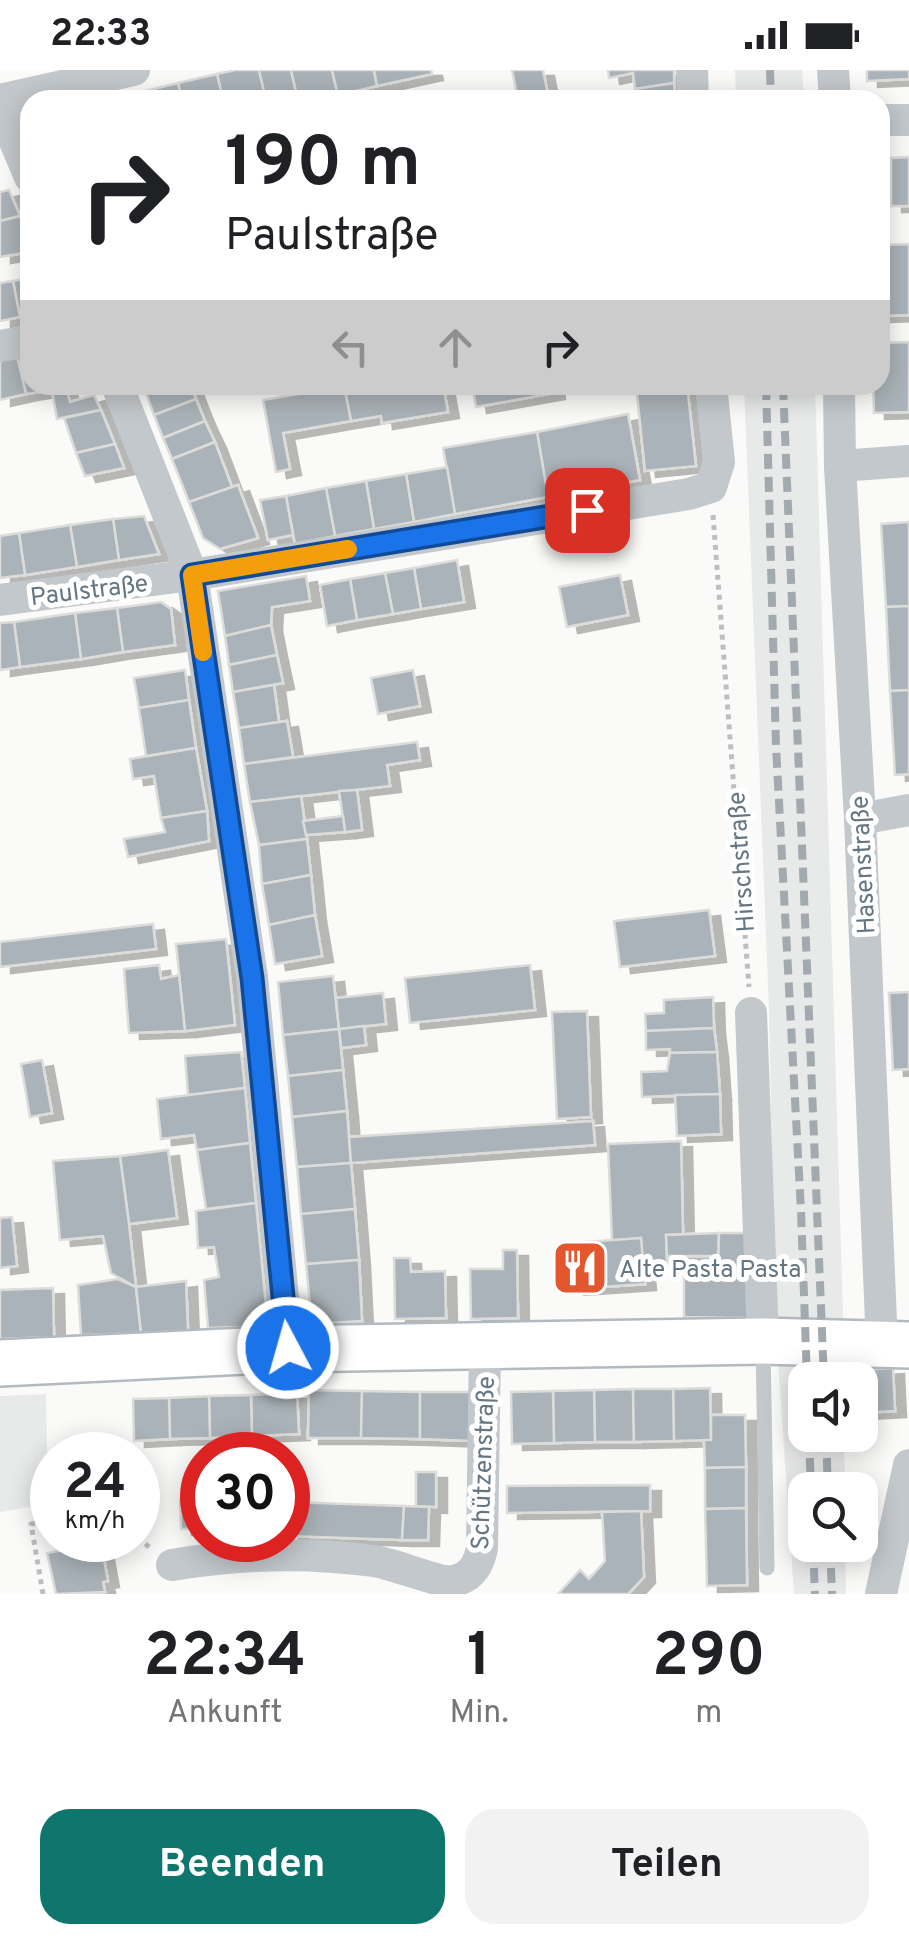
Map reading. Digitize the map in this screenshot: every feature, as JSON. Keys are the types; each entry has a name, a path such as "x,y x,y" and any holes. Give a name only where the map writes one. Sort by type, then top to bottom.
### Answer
{"main road":[{"name":"Schützenstraße","path":"0,1363 288,1348 763,1341 895,1346"}],"street":[{"path":"55,90 134,70"},
{"path":"0,104 20,153"},
{"path":"121,395 192,575 252,978 288,1348"},
{"path":"711,487 718,462 712,395"},
{"name":"Hasenstraße","path":"839,395 860,819 895,1346"},
{"path":"840,466 909,460"},
{"name":"Paulstraße","path":"0,600 192,575 689,494 711,487"},
{"path":"860,819 909,810"},
{"path":"752,1013 763,1341"},
{"name":"Schützenstraße","path":"172,1565 223,1556 352,1558 402,1566 444,1582 472,1572 482,1548 485,1346"},
{"path":"881,1594 909,1465"}],"lane":[{"path":"763,1341 767,1568"}],"path":[{"name":"Hirschstraße","path":"711,487 752,1013"},
{"path":"38,1562 43,1594"}],"shaded area":[{"path":"735,70 802,70 803,90 736,90"},
{"path":"744,395 815,395 843,1317 841,1362 788,1362 788,1452 844,1452 845,1472 788,1472 788,1507 775,1317 769,1010"},
{"path":"46,1394 47,1432 30,1432 30,1507 0,1512 0,1396"},
{"path":"792,1562 845,1562 846,1594 794,1594"}],"building":[{"path":"259,70 264,90 221,90 217,74"},
{"path":"259,70 291,70 296,90 264,90"},
{"path":"291,70 332,70 337,90 296,90"},
{"path":"332,70 374,70 377,86 337,90"},
{"path":"374,70 431,70 432,74 377,86"},
{"path":"512,70 543,70 547,90 516,90"},
{"path":"608,70 674,70 674,83 635,89 633,73 609,78"},
{"path":"867,70 909,70 909,79 867,81"},
{"path":"217,74 221,90 180,90 178,83"},
{"path":"178,83 180,90 150,90"},
{"path":"674,83 674,90 635,89"},
{"path":"909,157 909,206 891,206 891,158"},
{"path":"9,190 20,216 0,221 0,192"},
{"path":"20,216 20,254 0,257 0,221"},
{"path":"909,244 909,315 890,316 890,245"},
{"path":"20,280 20,317 13,281"},
{"path":"13,281 20,317 0,321 0,283"},
{"path":"909,342 909,412 874,413 873,395 890,395 890,343"},
{"path":"17,356 22,395 0,400 0,359"},
{"path":"53,395 68,395 70,402 94,395 101,410 57,419"},
{"path":"147,395 195,395 196,399 154,415"},
{"path":"292,395 346,395 351,421 283,433 290,469 276,472 263,400"},
{"path":"346,395 445,395 448,412 382,423 381,416 351,421"},
{"path":"474,395 543,395 476,407"},
{"path":"637,395 688,395 696,466 645,471"},
{"path":"196,399 205,421 163,438 154,415"},
{"path":"101,410 115,444 76,453 64,418"},
{"path":"628,414 640,480 548,497 537,432"},
{"path":"205,421 215,442 172,459 163,438"},
{"path":"537,432 548,497 455,514 443,448"},
{"path":"215,442 232,487 189,502 172,459"},
{"path":"115,444 124,468 85,476 76,453"},
{"path":"447,467 455,514 414,522 406,474"},
{"path":"406,474 414,522 374,529 366,481"},
{"path":"366,481 374,529 335,536 326,488"},
{"path":"238,485 258,538 220,549 203,538 189,502"},
{"path":"326,488 335,536 295,544 286,496"},
{"path":"286,496 293,535 268,540 260,500"},
{"path":"144,516 159,554 119,560 113,519"},
{"path":"113,519 119,560 77,567 70,525"},
{"path":"909,522 909,606 886,607 881,524"},
{"path":"70,525 77,567 25,575 19,533"},
{"path":"19,533 25,575 0,578 0,536"},
{"path":"457,560 464,602 421,609 414,568"},
{"path":"414,568 421,609 393,614 385,573"},
{"path":"385,573 393,614 357,620 350,579"},
{"path":"620,575 628,615 567,627 559,587"},
{"path":"306,576 310,601 272,607 271,625 225,636 218,591"},
{"path":"350,579 357,620 327,626 320,585"},
{"path":"161,602 171,609 175,645 123,652 117,608"},
{"path":"909,606 909,690 890,691 886,607"},
{"path":"117,608 123,652 81,659 75,613"},
{"path":"75,613 81,659 20,667 14,622"},
{"path":"14,622 20,667 0,670 0,623"},
{"path":"271,625 277,655 229,665 225,636"},
{"path":"277,655 283,683 233,692 229,665"},
{"path":"185,670 189,700 139,708 134,678"},
{"path":"413,670 420,706 378,714 371,678"},
{"path":"274,685 279,722 239,728 233,692"},
{"path":"909,690 909,774 895,775 890,691"},
{"path":"189,700 196,748 146,756 139,708"},
{"path":"287,721 293,757 244,764 239,728"},
{"path":"417,742 420,760 387,765 390,786 250,802 244,764"},
{"path":"196,748 207,811 161,818 154,776 133,779 130,759"},
{"path":"357,790 362,830 345,832 339,791"},
{"path":"301,796 307,839 259,845 250,802"},
{"path":"207,811 209,841 128,857 124,839 165,832 161,818"},
{"path":"343,816 345,832 306,835 303,821"},
{"path":"307,839 311,875 262,884 259,845"},
{"path":"311,875 315,915 269,925 262,884"},
{"path":"709,910 715,956 620,967 614,921"},
{"path":"315,915 322,956 275,964 269,925"},
{"path":"153,924 156,949 0,967 0,942"},
{"path":"226,939 235,1025 185,1031 176,944"},
{"path":"159,965 161,979 179,975 185,1031 129,1033 124,969"},
{"path":"530,965 535,1010 410,1023 405,978"},
{"path":"333,976 339,1029 283,1035 278,982"},
{"path":"909,992 909,1069 893,1070 889,993"},
{"path":"383,993 386,1024 339,1029 336,998"},
{"path":"713,997 714,1028 646,1031 645,1014 664,1013 664,1000"},
{"path":"587,1011 591,1117 557,1119 552,1012"},
{"path":"364,1026 366,1045 341,1048 339,1029"},
{"path":"714,1028 717,1052 646,1050 646,1031"},
{"path":"339,1029 343,1070 288,1076 283,1035"},
{"path":"241,1052 245,1088 188,1095 185,1056"},
{"path":"717,1052 720,1094 642,1097 641,1072 667,1071 670,1053"},
{"path":"42,1060 52,1113 30,1117 21,1064"},
{"path":"343,1070 347,1111 292,1117 288,1076"},
{"path":"245,1088 250,1143 197,1150 194,1135 161,1139 157,1099"},
{"path":"720,1094 721,1134 677,1136 675,1095"},
{"path":"347,1111 351,1163 297,1167 292,1117"},
{"path":"593,1121 595,1145 351,1163 349,1137"},
{"path":"681,1141 683,1234 666,1235 667,1264 643,1265 641,1238 612,1241 608,1144"},
{"path":"250,1143 256,1203 206,1209 197,1150"},
{"path":"168,1150 177,1218 129,1224 120,1156"},
{"path":"120,1156 136,1287 111,1273 103,1236 60,1240 53,1161"},
{"path":"351,1163 355,1209 301,1214 297,1167"},
{"path":"256,1203 268,1326 208,1328 204,1280 219,1277 214,1247 198,1248 196,1211"},
{"path":"355,1209 359,1260 306,1264 301,1214"},
{"path":"12,1217 17,1266 0,1268 0,1218"},
{"path":"719,1233 718,1256 667,1256 666,1235"},
{"path":"719,1233 748,1233 748,1318 684,1317 684,1271 718,1272"},
{"path":"641,1238 645,1284 573,1289 570,1243"},
{"path":"503,1250 517,1250 518,1318 471,1319 470,1269 503,1269"},
{"path":"394,1258 410,1258 411,1272 445,1271 446,1318 395,1319"},
{"path":"359,1260 362,1321 312,1324 306,1264"},
{"path":"118,1279 136,1287 141,1333 81,1335 78,1285"},
{"path":"186,1281 188,1331 141,1333 136,1287"},
{"path":"53,1288 54,1337 0,1339 0,1290"},
{"path":"893,1368 895,1411 878,1412 878,1369"},
{"path":"710,1388 711,1440 674,1441 673,1389"},
{"path":"633,1389 634,1442 595,1442 594,1390"},
{"path":"633,1389 673,1389 674,1441 634,1442"},
{"path":"309,1390 362,1391 361,1438 310,1438"},
{"path":"594,1390 595,1442 554,1443 553,1391"},
{"path":"362,1391 420,1392 420,1439 361,1438"},
{"path":"553,1391 554,1443 512,1444 511,1392"},
{"path":"420,1392 475,1392 474,1441 420,1439"},
{"path":"297,1393 299,1432 252,1432 251,1395"},
{"path":"251,1395 252,1432 210,1432 209,1396"},
{"path":"209,1396 210,1432 180,1432 180,1439 170,1439 169,1398"},
{"path":"169,1398 170,1439 160,1440 160,1432 134,1432 133,1399"},
{"path":"711,1415 745,1415 746,1467 705,1468 704,1440 711,1440"},
{"path":"746,1467 746,1508 705,1509 705,1468"},
{"path":"416,1472 436,1472 436,1507 416,1506"},
{"path":"650,1485 650,1511 507,1513 507,1486"},
{"path":"310,1503 404,1506 402,1540 310,1537"},
{"path":"404,1506 429,1507 428,1540 402,1540"},
{"path":"746,1508 747,1585 707,1586 705,1509"},
{"path":"641,1511 644,1577 628,1594 558,1594 580,1570 589,1579 605,1561 602,1512"},
{"path":"49,1562 104,1562 108,1581 103,1582 105,1592 56,1594"}],"railway":[{"path":"770,70 771,90"},
{"path":"766,395 776,746 806,1362"},
{"path":"783,395 823,1362"},
{"path":"810,1452 810,1472"},
{"path":"827,1452 827,1472"},
{"path":"814,1562 815,1594"},
{"path":"831,1562 832,1594"}],"slow traffic":[{"path":"203,652 192,575 348,549"}],"place":[{"name":"Alte Pasta Pasta","path":"580,1268"}],"route":[{"path":"288,1348 252,978 192,575 587,510"}]}
